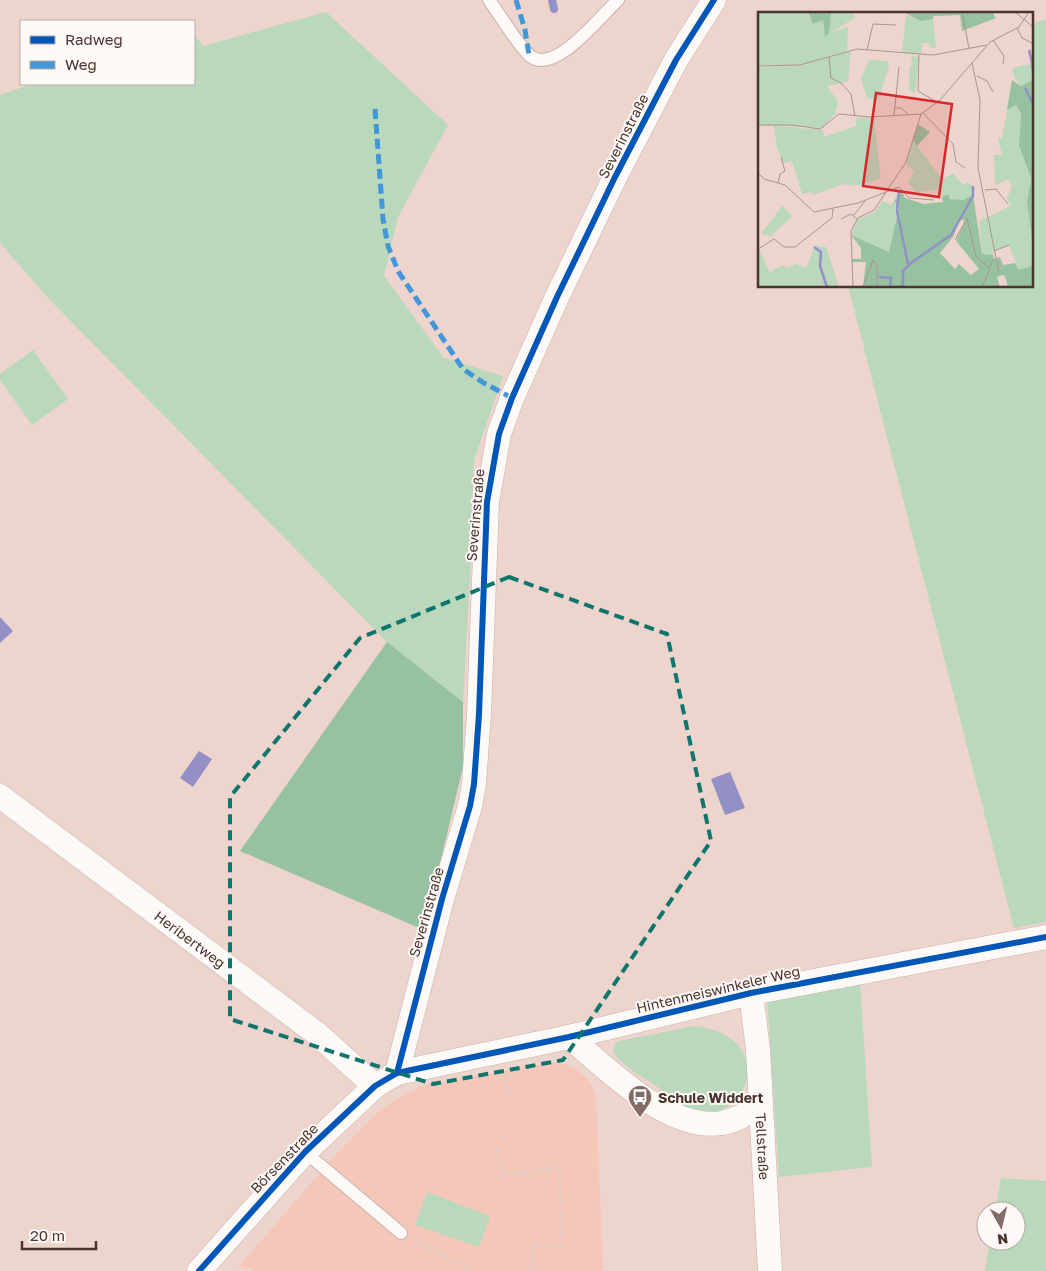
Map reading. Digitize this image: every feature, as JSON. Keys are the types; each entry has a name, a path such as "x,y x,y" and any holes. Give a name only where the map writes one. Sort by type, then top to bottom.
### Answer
{"street":[{"name":"Severinstraße","path":"397,1073 470,806 474,784 479,723 487,502 499,434 512,398 557,297 615,177 676,60 714,0"},
{"name":"Heribertweg","path":"0,796 316,1033 375,1086"},
{"name":"Hintenmeiswinkeler Weg","path":"397,1073 569,1037 752,992 1046,937"},
{"name":"Tellstraße","path":"752,992 758,1050 770,1271"},
{"path":"569,1037 645,1099 682,1119 703,1123 723,1123 741,1117 760,1105"},
{"name":"Börsenstraße","path":"208,1269 305,1152 375,1086 397,1073"}],"lane":[{"path":"489,0 529,55 542,60 553,59 565,52 618,0"},
{"path":"305,1152 401,1233"}],"path":[{"path":"497,1149 502,1176 560,1167 563,1244 536,1246 529,1271"},
{"path":"401,1233 474,1271"}],"highlighted area":[{"path":"509,577 667,634 711,841 563,1060 433,1084 230,1019 230,797 360,638"}],"shaded area":[{"path":"0,617 13,631 0,643"},
{"path":"199,751 212,759 193,787 180,778"},
{"path":"730,772 745,808 725,815 711,779"},
{"path":"554,1062 571,1066 581,1073 589,1080 596,1096 603,1271 254,1271 239,1266 332,1159 375,1114 396,1099 421,1086"}],"green space":[{"path":"326,12 448,125 398,217 384,276 444,358 503,376 474,460 472,542 463,702 387,642 47,297 0,243 0,95 29,85 195,85 195,35 203,46"},
{"path":"1046,19 1046,922 1014,928 849,288 1034,288 1034,23"},
{"path":"33,350 68,399 32,425 0,380 0,374"},
{"path":"387,642 463,702 463,767 424,930 240,851"},
{"path":"860,983 872,1167 779,1177 767,996"},
{"path":"694,1026 721,1033 739,1046 747,1062 747,1080 740,1095 727,1107 710,1113 689,1110 680,1105 655,1085 626,1066 613,1052 615,1043 619,1041"},
{"path":"1001,1178 1046,1181 1046,1271 985,1271 988,1251 1026,1251 1026,1201 997,1201"},
{"path":"427,1192 490,1216 479,1247 415,1225"}],"waterway":[{"path":"552,0 554,9"}],"marked path":[{"path":"516,0 525,30 529,55"},
{"path":"375,109 383,219 388,246 398,271 463,369 512,398"}],"cycle path":[{"path":"397,1073 442,899 470,806 474,784 479,714 487,502 499,434 512,398 557,297 615,177 676,60 714,0"},
{"path":"199,1271 305,1152 375,1086 397,1073 569,1037 751,993 1046,937"}],"place":[{"name":"Schule Widdert","path":"640,1118"}]}
